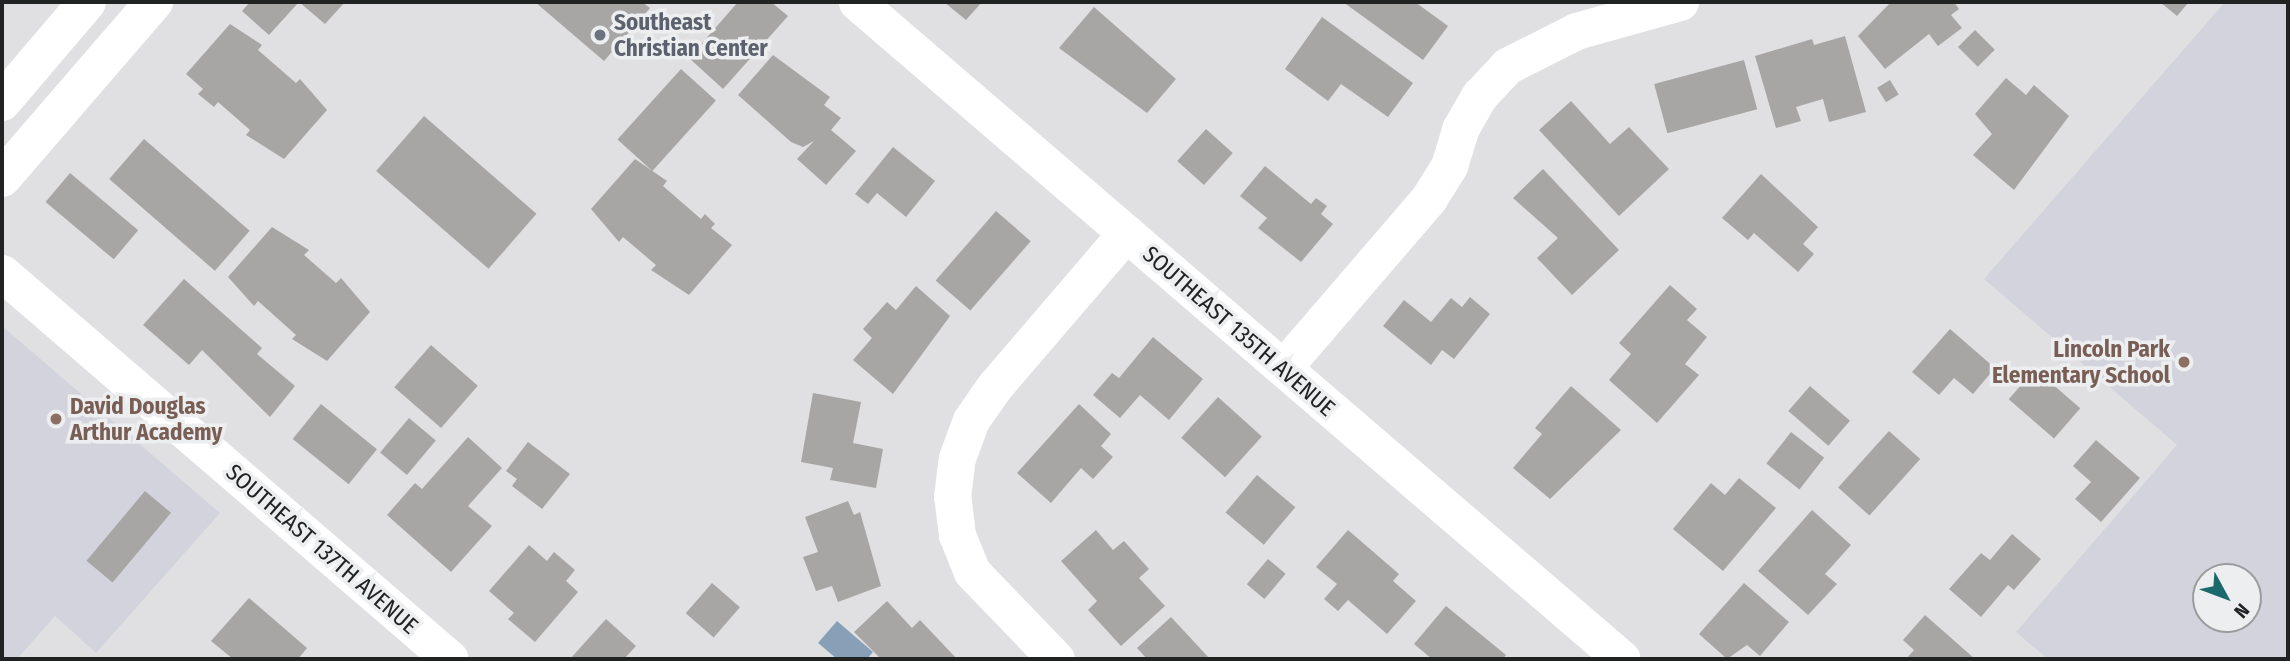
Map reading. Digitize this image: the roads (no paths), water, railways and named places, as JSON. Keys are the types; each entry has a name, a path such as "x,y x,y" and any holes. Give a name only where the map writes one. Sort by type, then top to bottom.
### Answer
{"main road":[{"path":"2,102 87,2"},
{"path":"2,178 154,2"}],"street":[{"name":"SOUTHEAST 135TH AVENUE","path":"857,2 1622,659"},
{"path":"1283,368 1429,198 1480,95 1507,66 1540,45 1576,31 1680,2"},
{"path":"1056,659 972,572 957,535 952,497 957,458 971,420 994,387 1126,233"},
{"name":"SOUTHEAST 137TH AVENUE","path":"2,274 450,659"}],"water":[{"path":"837,621 873,652 867,659 837,659 818,643"}],"place":[{"name":"Southeast Christian Center","path":"600,35"},
{"name":"Lincoln Park Elementary School","path":"2184,362"},
{"name":"David Douglas Arthur Academy","path":"56,419"}]}
